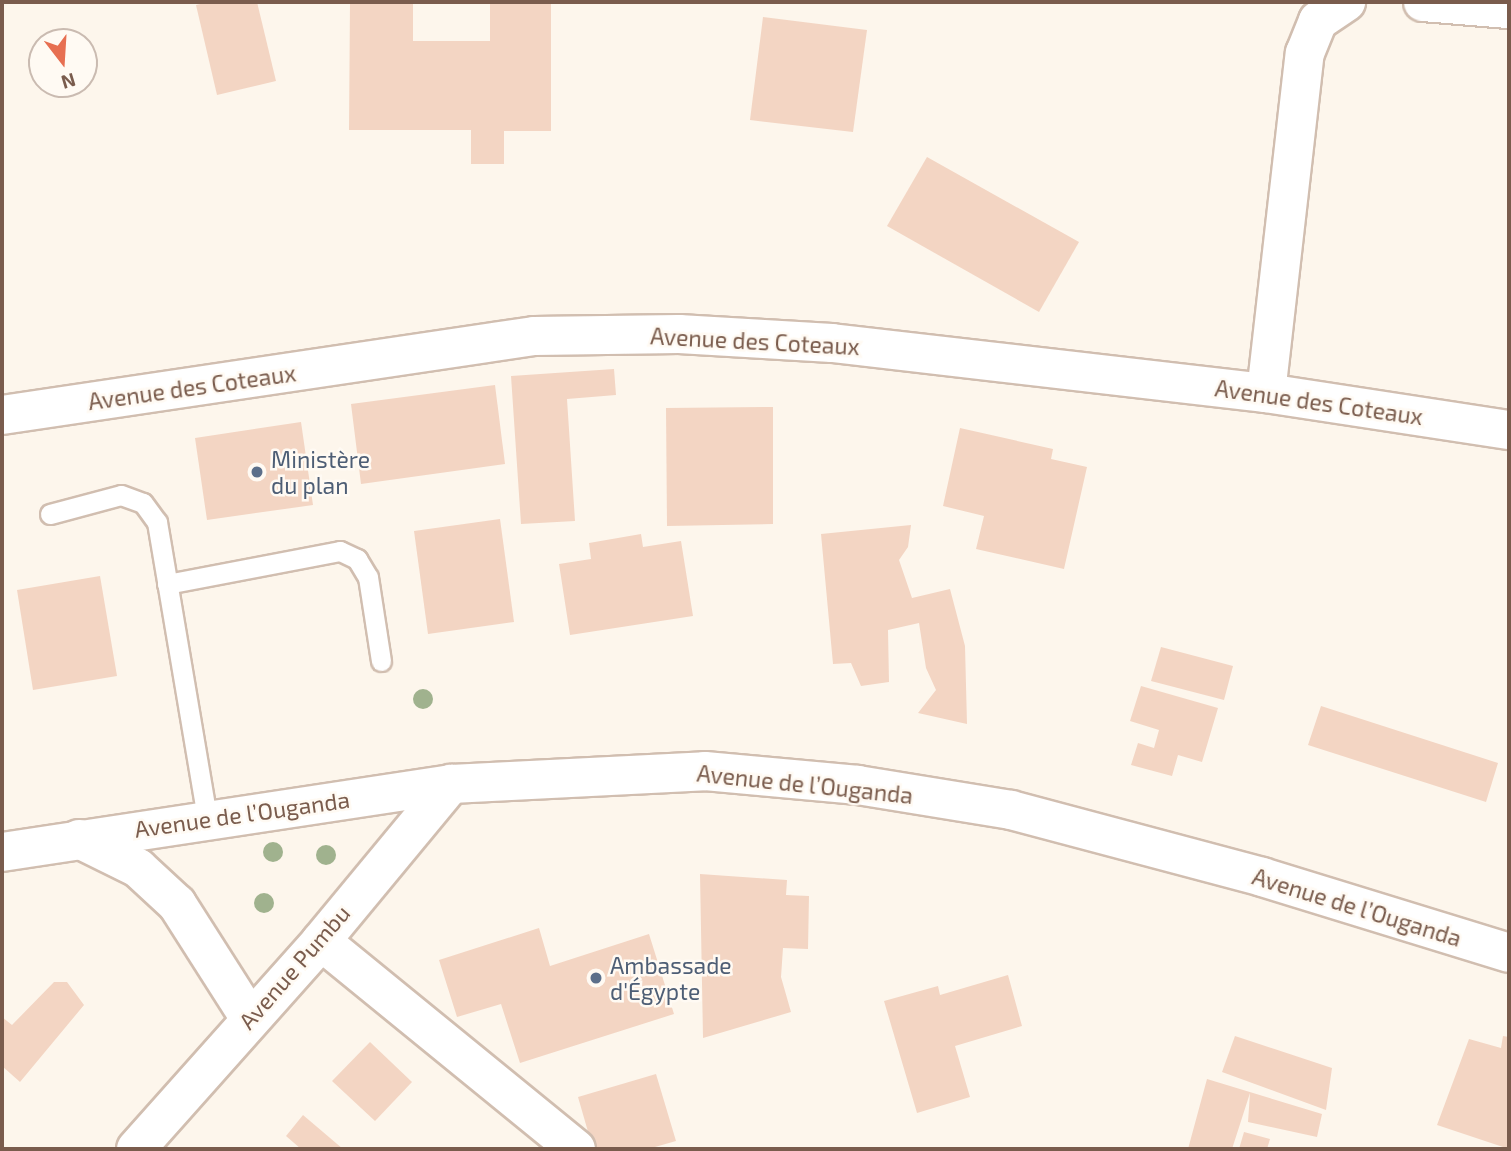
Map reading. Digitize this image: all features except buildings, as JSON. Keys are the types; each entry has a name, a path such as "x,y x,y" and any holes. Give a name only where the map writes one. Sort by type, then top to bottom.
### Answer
{"street":[{"path":"1266,393 1305,53 1318,21 1346,2"},
{"path":"1423,2 1509,9"},
{"name":"Avenue des Coteaux","path":"2,415 534,336 679,334 832,343 1266,393 1509,430"},
{"name":"Avenue de l’Ouganda","path":"2,852 451,783 705,771 858,785 1011,810 1262,877 1509,953"},
{"name":"Avenue Pumbu","path":"136,1149 249,1017 321,941 451,783"},
{"path":"79,839 138,868 177,904 202,938 249,1017"},
{"path":"321,941 576,1149"}],"lane":[{"path":"50,514 121,495 143,503 157,522 207,819"},
{"path":"167,584 340,551 357,559 368,577 381,661"}],"place":[{"name":"Ministère du plan","path":"257,472"},
{"name":"Ambassade d'Égypte","path":"596,978"}]}
